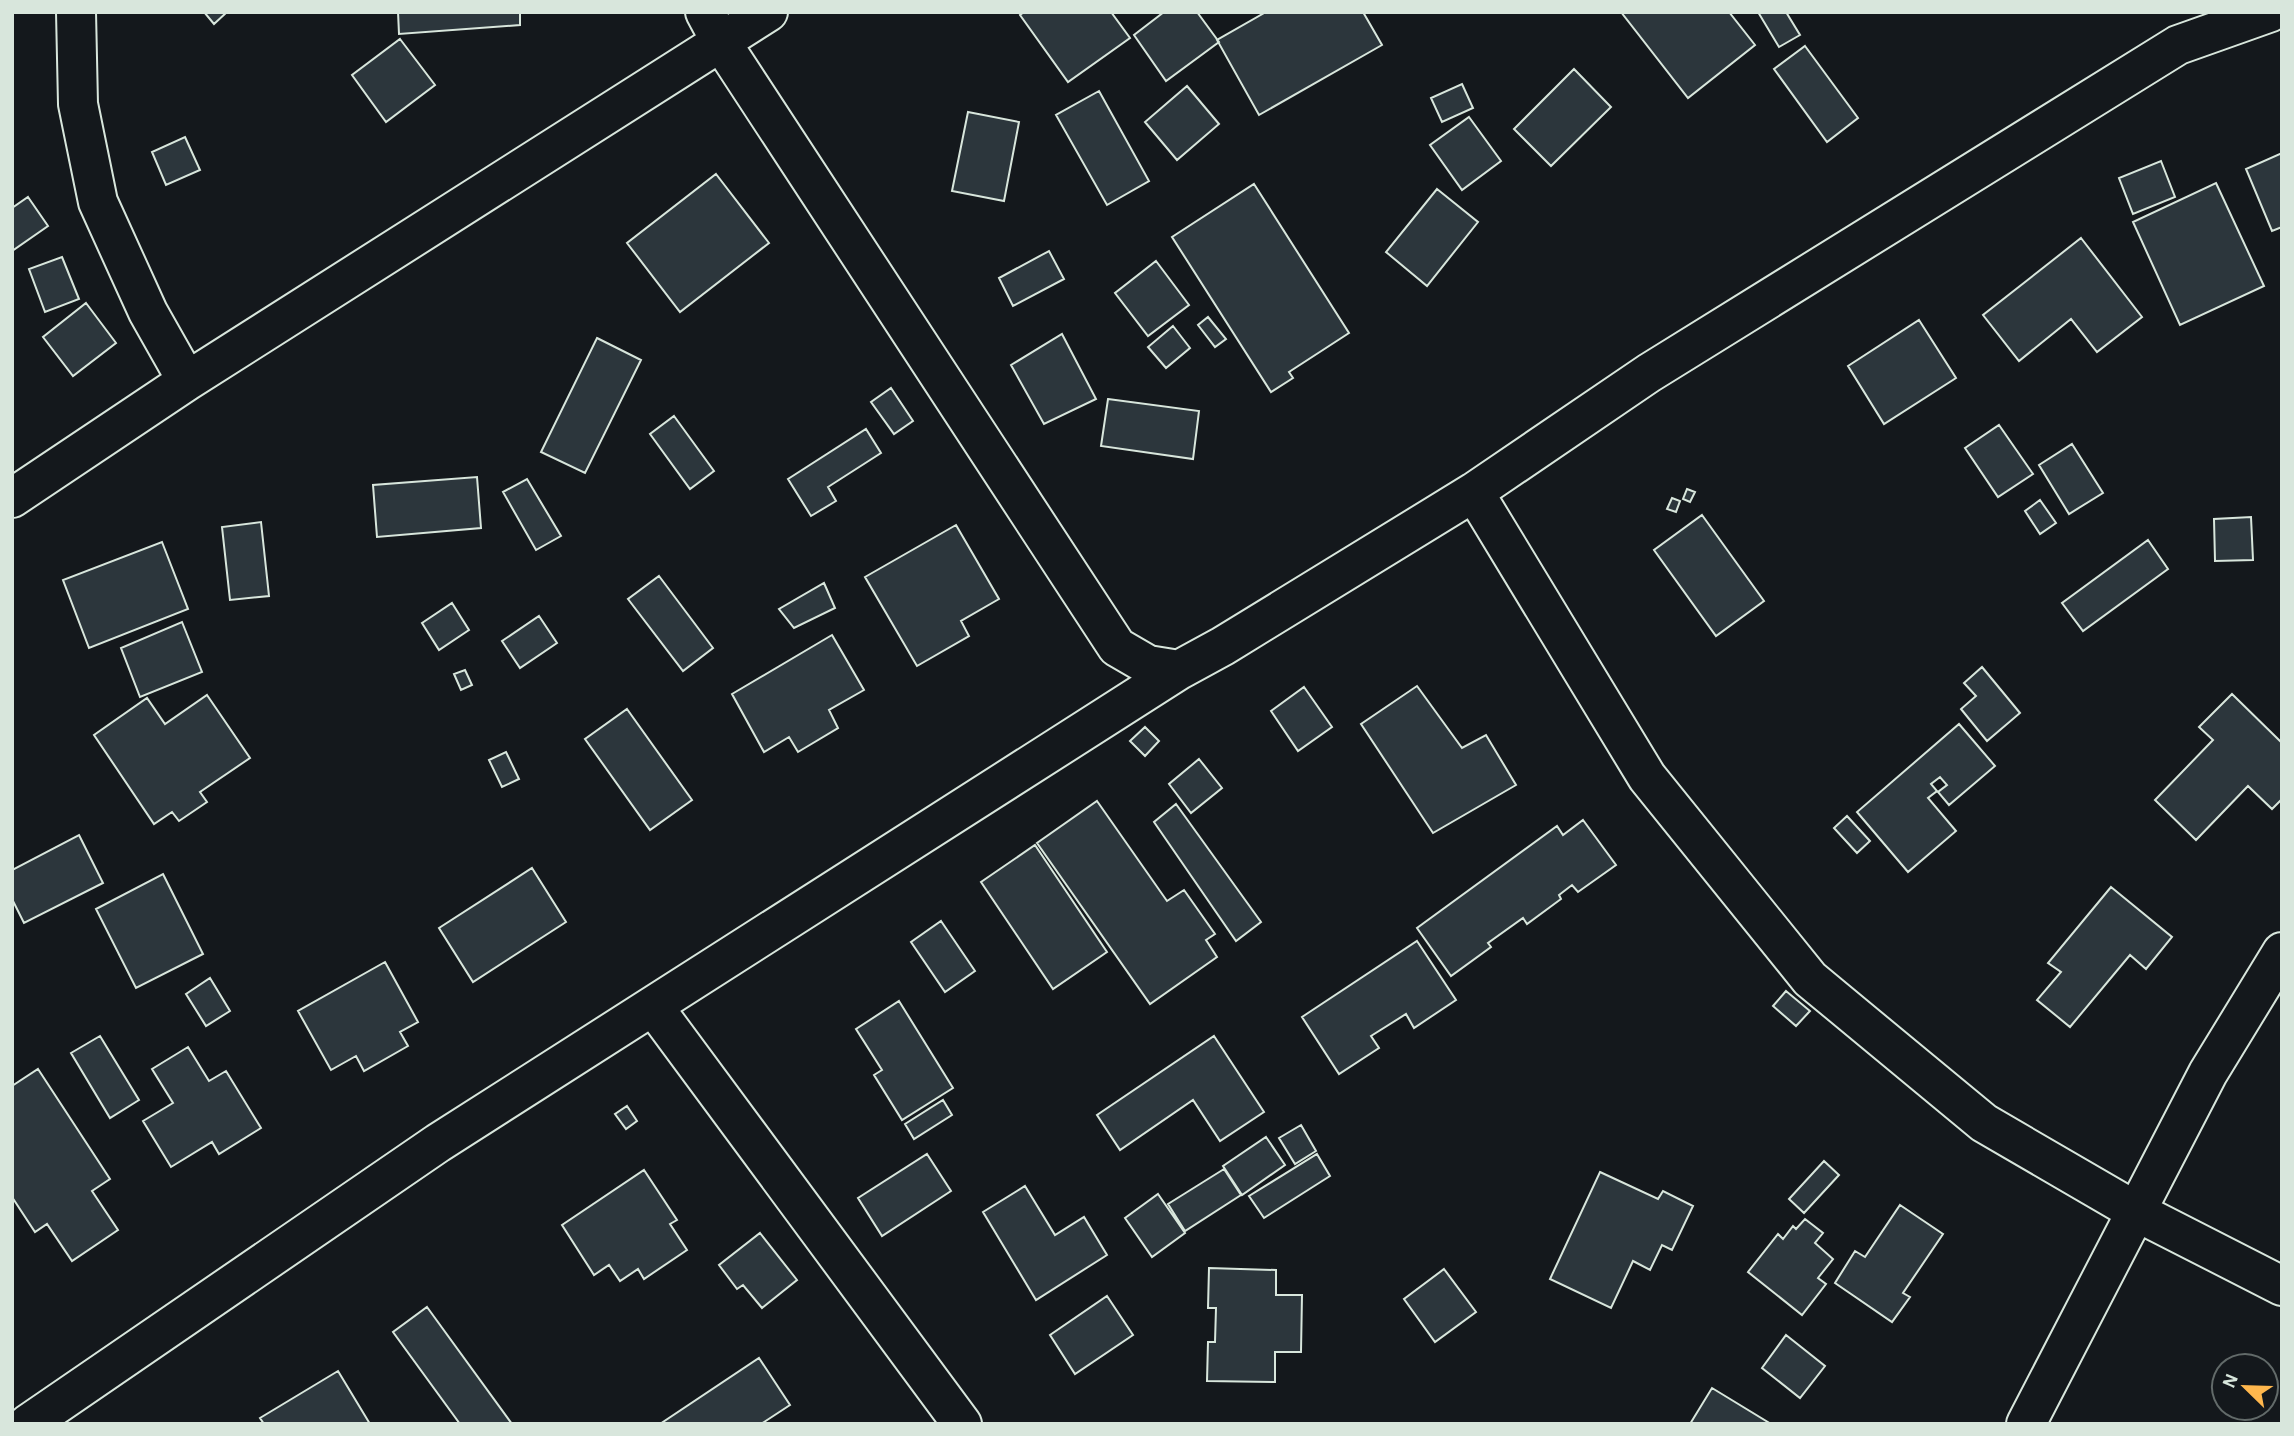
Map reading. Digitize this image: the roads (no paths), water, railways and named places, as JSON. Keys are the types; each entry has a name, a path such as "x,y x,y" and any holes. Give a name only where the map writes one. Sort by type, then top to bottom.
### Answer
{"street":[{"path":"76,12 78,104 98,202 148,312 187,381"},
{"path":"12,498 713,27 768,12"},
{"path":"28,1424 438,1143 1179,670 1223,646 1474,492 1649,373 2178,45 2271,12"},
{"path":"713,27 1117,647 1148,665 1179,670"},
{"path":"1474,492 1647,777 1810,979 1984,1123 2137,1212 2282,1286"},
{"path":"2026,1424 2207,1073 2282,952"},
{"path":"653,1006 890,1323 962,1424"}]}
